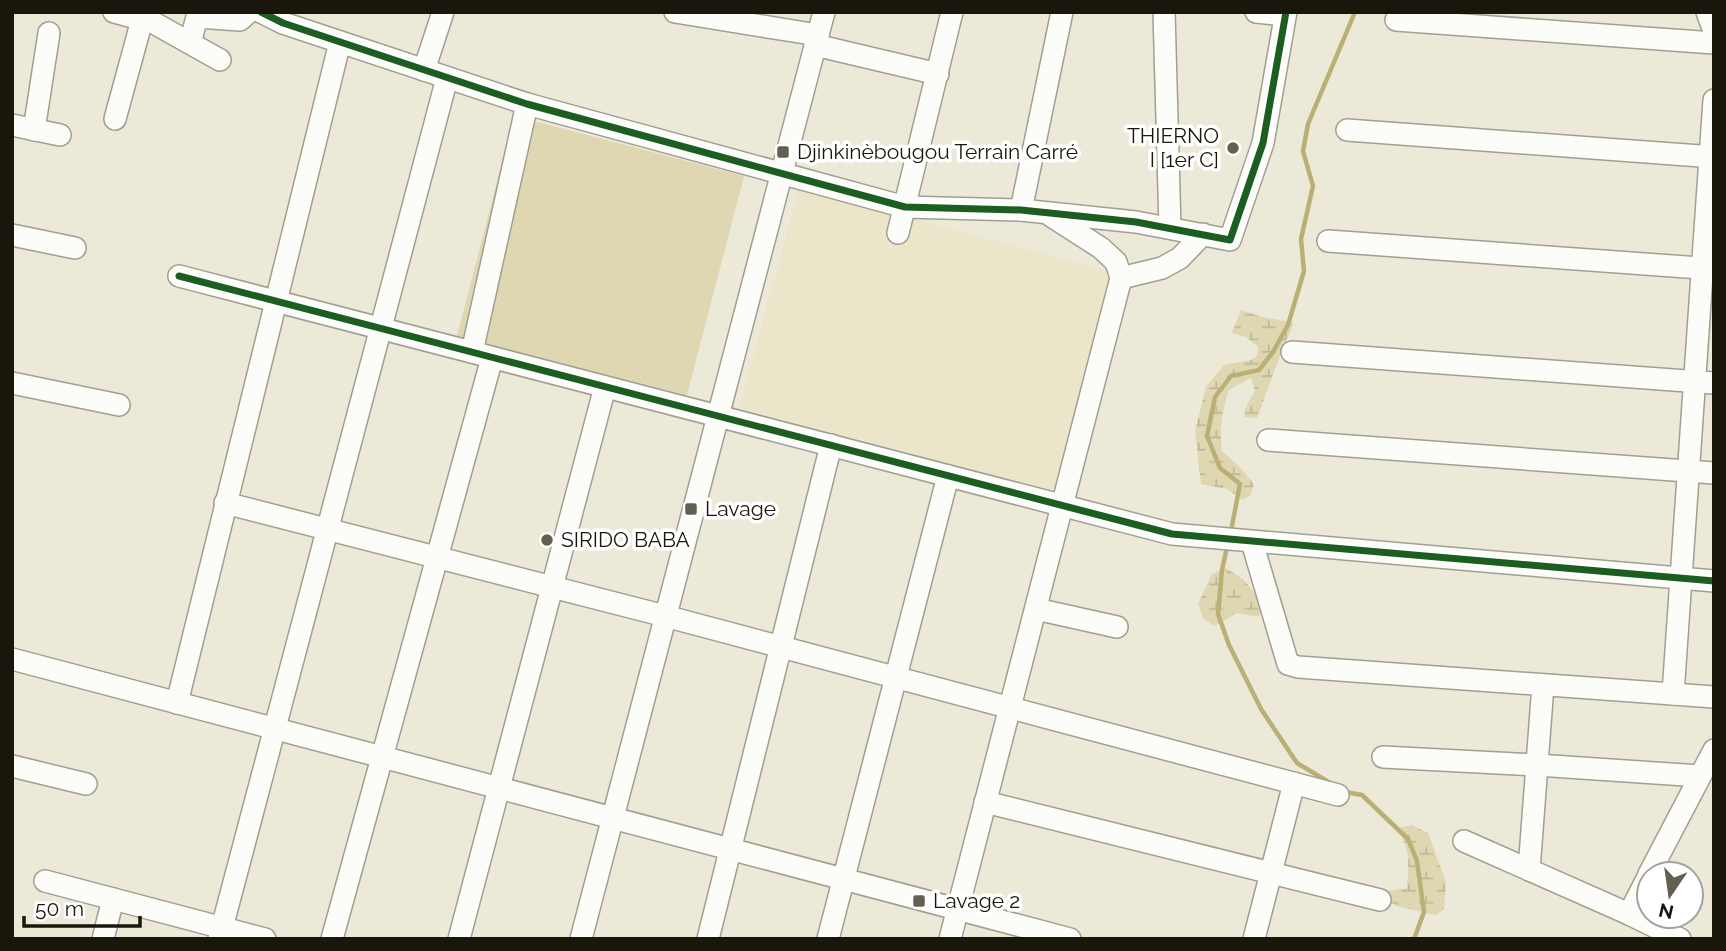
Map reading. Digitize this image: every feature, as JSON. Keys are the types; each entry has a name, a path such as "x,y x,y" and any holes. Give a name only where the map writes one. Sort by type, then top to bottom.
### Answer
{"street":[{"path":"114,12 155,23 220,60"},
{"path":"190,43 197,17 240,20 249,12"},
{"path":"261,12 285,18 340,42 527,104 905,207 1021,210 1136,222 1230,240 1263,143 1285,14 1256,12"},
{"path":"424,70 443,12"},
{"path":"675,12 816,40 938,74"},
{"path":"581,939 824,12"},
{"path":"898,233 952,12"},
{"path":"1021,210 1062,12"},
{"path":"1164,12 1170,228"},
{"path":"1707,12 1714,31"},
{"path":"115,119 142,20"},
{"path":"1396,20 1714,43"},
{"path":"34,130 49,33"},
{"path":"177,703 340,42"},
{"path":"221,933 447,78"},
{"path":"1673,694 1688,471 1704,382 1714,100"},
{"path":"332,939 437,558 482,355 527,104"},
{"path":"12,125 60,135"},
{"path":"1348,130 1712,157"},
{"path":"950,939 1121,278 1116,262 1109,255 1046,213"},
{"path":"1121,278 1162,268 1181,258 1203,234"},
{"path":"12,235 75,248"},
{"path":"1328,241 1708,269"},
{"path":"179,276 1172,534 1714,581"},
{"path":"1292,352 1704,382"},
{"path":"12,383 119,405"},
{"path":"459,939 605,387"},
{"path":"1268,440 1714,473"},
{"path":"708,939 831,445"},
{"path":"828,939 948,475"},
{"path":"225,503 1338,795"},
{"path":"1252,542 1288,664 1298,667 1714,698"},
{"path":"1036,609 1117,627"},
{"path":"12,659 1070,939"},
{"path":"1529,870 1543,685"},
{"path":"1656,860 1714,750"},
{"path":"1383,757 1700,776"},
{"path":"12,766 86,784"},
{"path":"1254,939 1294,783"},
{"path":"985,802 1380,900"},
{"path":"1464,841 1680,939"},
{"path":"46,881 221,933 265,939"},
{"path":"103,939 113,899"},
{"path":"1629,914 1635,902"}],"shaded area":[{"path":"799,189 1112,272 1054,490 739,408"}],"green space":[{"path":"514,116 744,176 687,395 457,336"},
{"path":"1241,310 1294,323 1257,418 1244,417 1255,390 1251,378 1229,390 1221,427 1222,451 1254,484 1250,496 1243,500 1227,489 1201,484 1195,431 1206,387 1224,365 1251,360 1257,356 1258,347 1246,337 1232,333"},
{"path":"1226,568 1244,580 1265,606 1258,617 1237,613 1215,626 1204,619 1198,604 1212,574"},
{"path":"1412,825 1428,833 1446,882 1444,909 1436,915 1396,906 1387,900 1385,891 1407,888 1408,857 1397,828"}],"waterway":[{"path":"1231,531 1240,484 1220,468 1207,436 1215,397 1231,376 1259,370 1288,325 1304,271 1301,239 1313,186 1303,151 1308,124 1355,12"},
{"path":"1227,547 1218,614 1229,645 1261,709 1297,763 1332,784"},
{"path":"1345,792 1362,795 1408,839 1417,861 1424,912 1414,939"}],"cycle path":[{"path":"261,12 283,23 527,104 905,207 1021,210 1136,222 1230,240 1263,143 1286,12"},
{"path":"179,276 1172,534 1714,581"}],"place":[{"name":"THIERNO I [1er C]","path":"1233,148"},
{"name":"Djinkinèbougou Terrain Carré","path":"783,152"},
{"name":"Lavage","path":"691,509"},
{"name":"SIRIDO BABA","path":"547,540"},
{"name":"Lavage 2","path":"919,901"}]}
